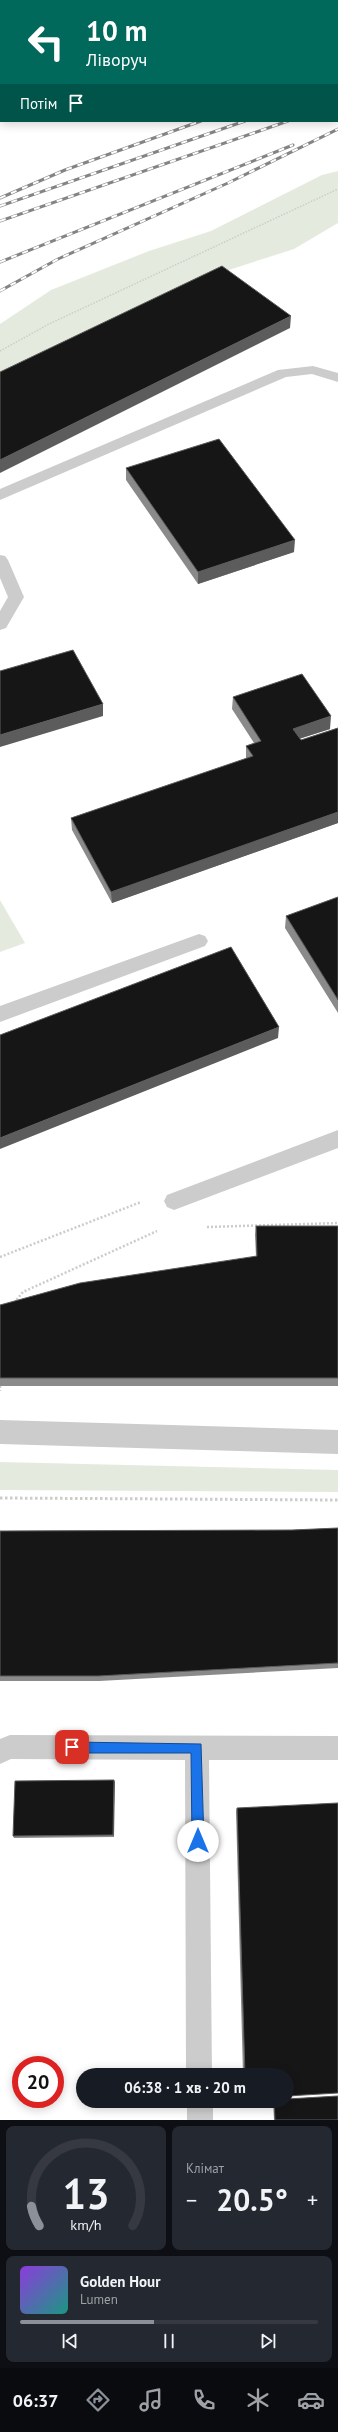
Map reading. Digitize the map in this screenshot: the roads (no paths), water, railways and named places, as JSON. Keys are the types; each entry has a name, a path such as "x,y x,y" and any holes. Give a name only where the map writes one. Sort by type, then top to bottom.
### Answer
{"street":[{"path":"0,1432 338,1442"}],"lane":[{"path":"0,495 283,373 313,370 338,378"},
{"path":"0,560 16,597 0,624"},
{"path":"0,1014 199,941"},
{"path":"174,1201 338,1139"},
{"path":"0,1752 10,1747 338,1748"},
{"path":"197,1748 200,2068"},
{"path":"200,2108 200,2120"}],"railway":[{"path":"0,198 65,170 198,122"},
{"path":"0,206 242,122"},
{"path":"0,221 285,122"},
{"path":"0,291 58,259 228,183 338,129"},
{"path":"0,262 293,145"}]}
